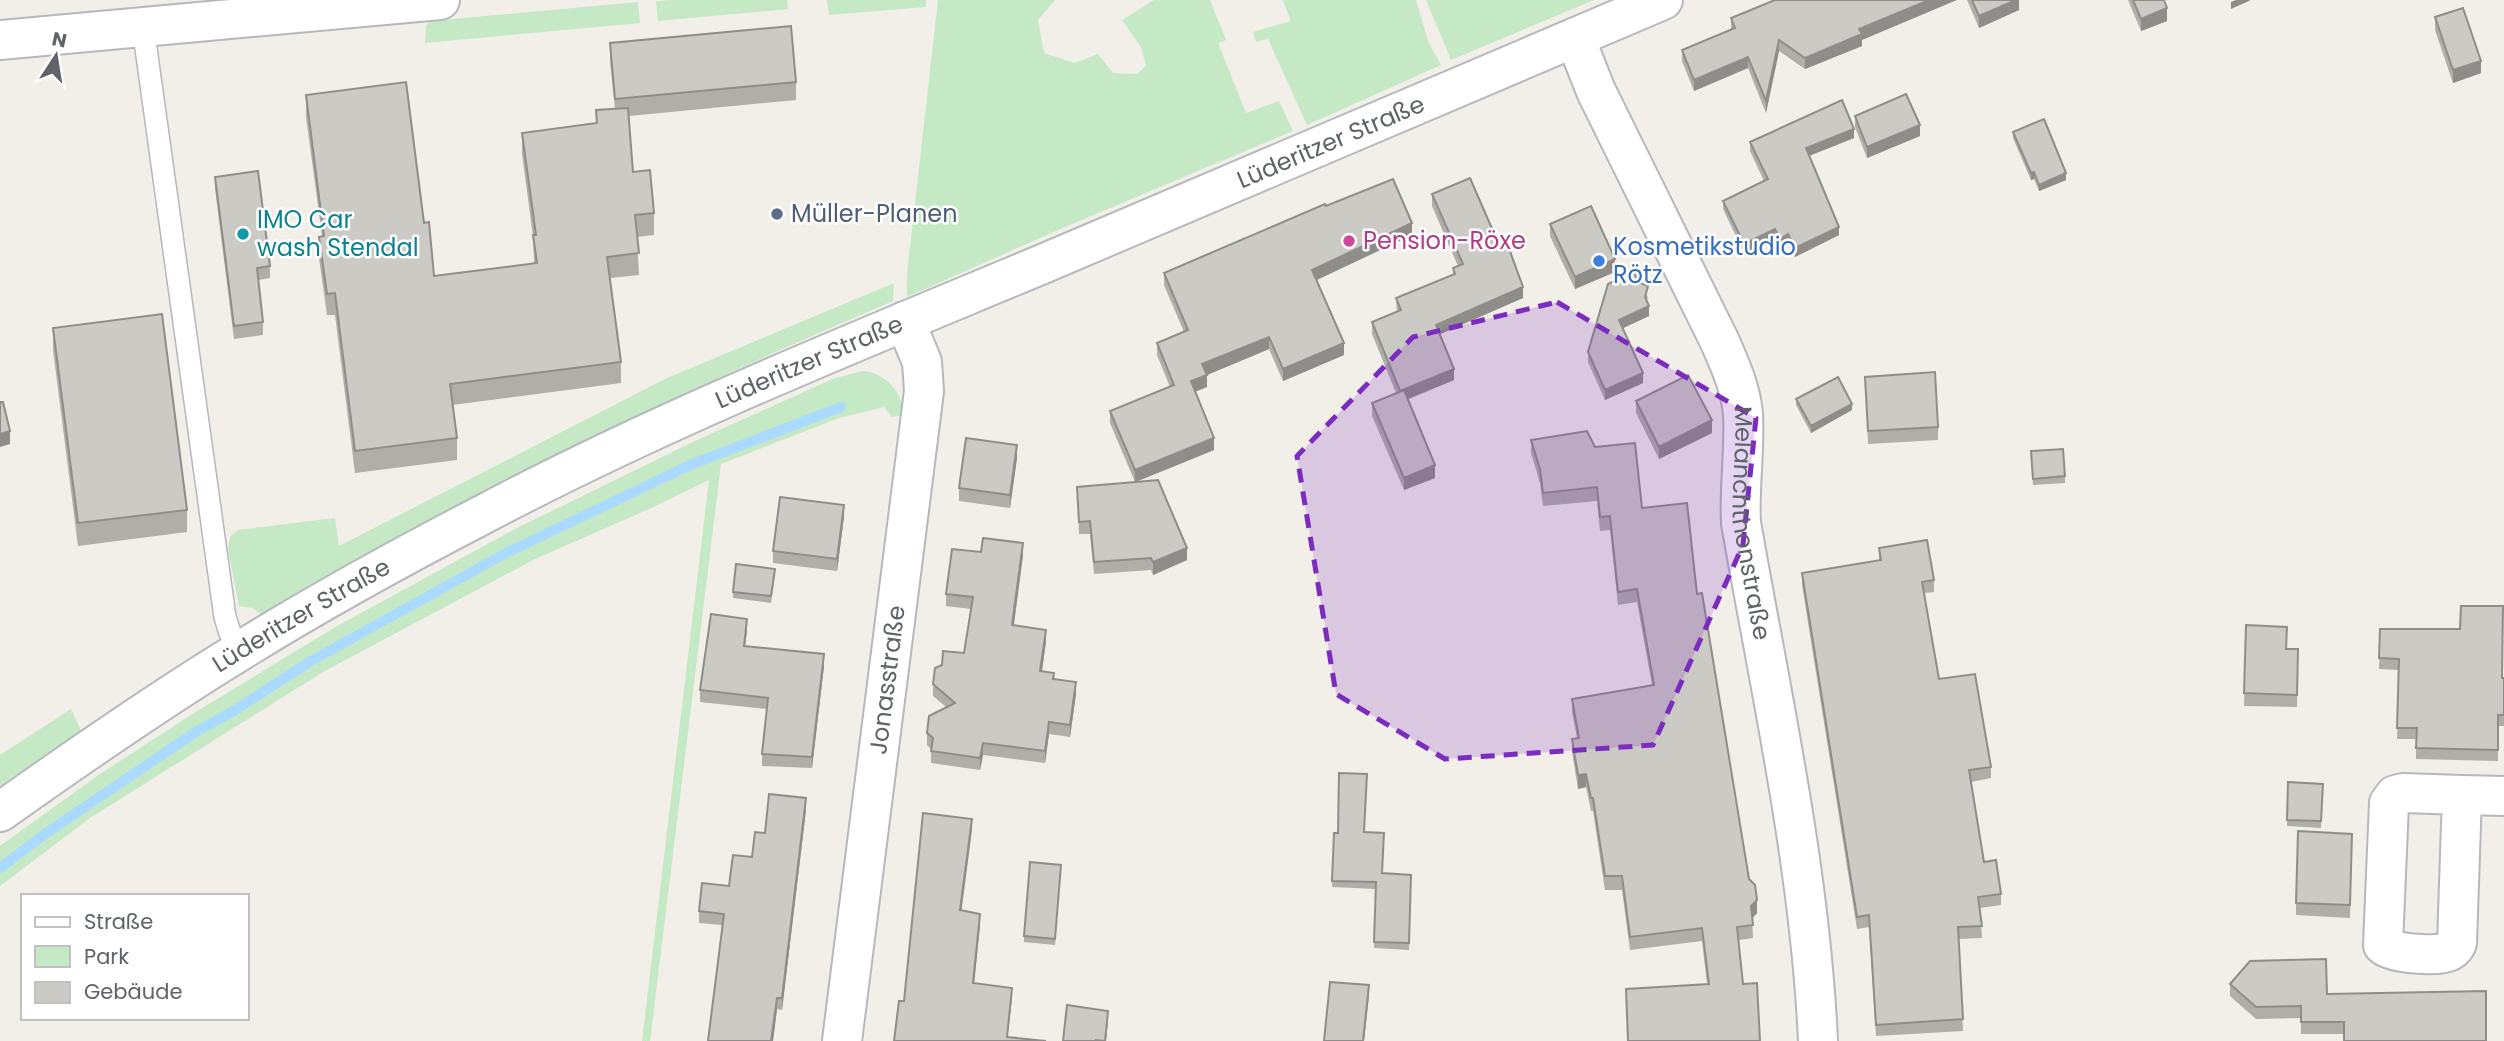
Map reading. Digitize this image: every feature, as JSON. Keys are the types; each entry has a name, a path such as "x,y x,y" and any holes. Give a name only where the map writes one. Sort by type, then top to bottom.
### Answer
{"street":[{"path":"0,40 440,0"},
{"name":"Lüderitzer Straße","path":"0,812 108,736 241,650 365,578 594,458 780,373 1663,0"},
{"name":"Melanchthonstraße","path":"1574,38 1596,90 1720,342 1735,379 1743,412 1739,496 1741,523 1804,886 1818,1041"},
{"name":"Jonasstraße","path":"842,1041 924,391 922,362 905,321"},
{"path":"2462,795 2504,796"}],"lane":[{"path":"143,27 225,617 230,633 241,650"}],"highlighted area":[{"path":"1557,302 1756,418 1743,545 1653,745 1445,759 1336,694 1297,456 1413,337"}],"green space":[{"path":"787,0 788,9 658,21 656,1"},
{"path":"827,0 926,0 926,7 829,15"},
{"path":"938,0 1055,0 1038,20 1044,53 1074,63 1098,54 1113,73 1137,74 1146,66 1141,47 1122,20 1154,0 1210,0 1226,40 1218,43 1246,113 1279,101 1293,131 907,297 907,274"},
{"path":"1283,0 1416,0 1428,41 1441,65 1307,125 1268,39 1256,42 1253,32 1291,21"},
{"path":"1426,0 1594,0 1451,60"},
{"path":"638,2 640,23 425,43 426,26 430,21"},
{"path":"894,283 893,301 651,409 493,486 338,570 262,615 252,608 239,606 228,550 230,537 238,530 335,518 339,546 667,378"},
{"path":"863,371 879,375 892,385 905,415 892,417 884,407 839,418 721,464 650,1041 642,1041 709,480 535,559 323,672 90,818 0,886 0,846 100,774 339,625 517,528 695,441 835,378"},
{"path":"71,709 81,731 0,786 0,755"}],"building":[{"path":"1775,0 1929,0 1859,29 1862,34 1805,58 1779,40 1766,101 1748,57 1694,80 1682,50 1735,28 1731,18"},
{"path":"1972,0 2016,0 1979,16"},
{"path":"2133,0 2164,0 2167,8 2141,19"},
{"path":"2463,8 2481,61 2453,70 2435,17"},
{"path":"791,26 796,82 615,99 610,43"},
{"path":"406,82 424,223 429,222 434,276 537,263 533,235 536,235 522,133 597,123 596,110 628,108 633,172 650,170 654,213 635,215 639,253 607,257 621,362 450,384 457,438 355,451 335,293 327,294 319,237 324,236 306,95"},
{"path":"1906,94 1920,125 1867,147 1855,116"},
{"path":"1842,100 1854,129 1806,148 1839,227 1795,248 1788,234 1780,239 1775,229 1744,244 1723,201 1768,179 1750,142"},
{"path":"2044,119 2066,173 2039,185 2013,132"},
{"name":"IMO Car wash Stendal","path":"258,171 270,266 257,268 263,322 234,326 215,177"},
{"path":"1470,178 1500,247 1507,243 1523,287 1436,325 1454,369 1400,391 1372,322 1401,310 1396,298 1455,274 1453,268 1463,264 1432,194"},
{"path":"1393,179 1412,223 1312,270 1344,343 1283,369 1269,337 1202,364 1207,375 1191,381 1214,438 1135,470 1110,411 1174,385 1157,343 1188,330 1164,273 1325,204 1326,206"},
{"path":"1591,206 1615,259 1575,277 1550,224"},
{"path":"1634,272 1638,282 1648,286 1645,297 1649,306 1619,320 1643,373 1605,390 1588,352 1608,284"},
{"path":"162,314 187,510 78,523 53,328"},
{"path":"1935,372 1938,427 1868,431 1865,377"},
{"path":"1688,375 1712,420 1659,447 1636,401"},
{"path":"1838,377 1852,404 1811,426 1796,399"},
{"path":"1404,390 1435,465 1404,478 1372,403"},
{"path":"0,402 3,402 10,431 0,434"},
{"path":"1587,431 1595,447 1635,443 1642,508 1687,503 1697,594 1702,593 1749,879 1755,885 1757,900 1751,906 1753,925 1737,927 1743,984 1757,983 1760,1041 1628,1041 1626,989 1709,984 1702,928 1630,937 1622,876 1605,876 1593,798 1586,774 1578,775 1572,739 1579,738 1572,699 1654,685 1637,589 1618,592 1610,516 1600,517 1597,487 1543,493 1540,469 1531,440"},
{"path":"966,438 1017,445 1010,495 959,488"},
{"path":"2063,449 2065,476 2033,479 2031,451"},
{"path":"1158,480 1187,548 1153,562 1151,558 1094,562 1090,521 1079,522 1077,487"},
{"path":"780,497 844,505 837,559 773,551"},
{"path":"983,538 1023,543 1012,625 1046,630 1040,671 1054,673 1053,679 1076,682 1070,725 1049,722 1045,751 983,743 980,758 931,751 933,738 927,733 929,716 955,703 933,684 935,668 942,665 943,651 964,653 973,597 946,594 952,549 981,552"},
{"path":"1927,540 1934,580 1922,582 1939,679 1975,674 1991,767 1969,770 1984,862 1996,860 2001,894 1978,897 1982,926 1958,927 1963,1019 1876,1025 1869,915 1857,917 1802,573 1881,560 1879,548"},
{"path":"736,564 775,569 771,596 733,592"},
{"path":"2461,606 2503,606 2504,715 2498,715 2498,750 2416,748 2417,728 2397,728 2399,659 2379,658 2380,629 2460,629"},
{"path":"711,614 747,619 744,646 824,654 812,757 762,754 768,698 700,690"},
{"path":"2246,625 2287,627 2286,649 2298,649 2297,695 2244,693"},
{"path":"1339,773 1367,774 1364,832 1384,833 1382,873 1411,875 1409,943 1374,942 1376,882 1332,881 1334,833 1338,833"},
{"path":"2288,782 2323,784 2321,821 2287,820"},
{"path":"769,794 806,798 782,998 777,998 771,1041 708,1041 724,914 699,911 702,883 729,886 733,855 752,857 755,832 765,833"},
{"path":"923,813 972,819 960,910 980,914 973,983 1012,988 1007,1037 1046,1041 894,1041 899,1001 904,1001"},
{"path":"2298,831 2352,834 2350,905 2296,903"},
{"path":"1030,862 1061,865 1055,939 1024,936"},
{"path":"2326,959 2327,994 2486,991 2486,1041 2344,1041 2344,1022 2301,1022 2301,1006 2256,1007 2230,984 2250,961"},
{"path":"1330,982 1369,985 1363,1041 1324,1041"},
{"path":"1067,1005 1108,1011 1105,1041 1063,1041"}],"waterway":[{"path":"0,868 45,834 197,731 232,712 311,661 506,553 690,465 841,407"}],"place":[{"name":"Müller-Planen","path":"777,214"},
{"name":"IMO Car wash Stendal","path":"243,234"},
{"name":"Pension-Röxe","path":"1349,241"},
{"name":"Kosmetikstudio Rötz","path":"1599,261"}]}
